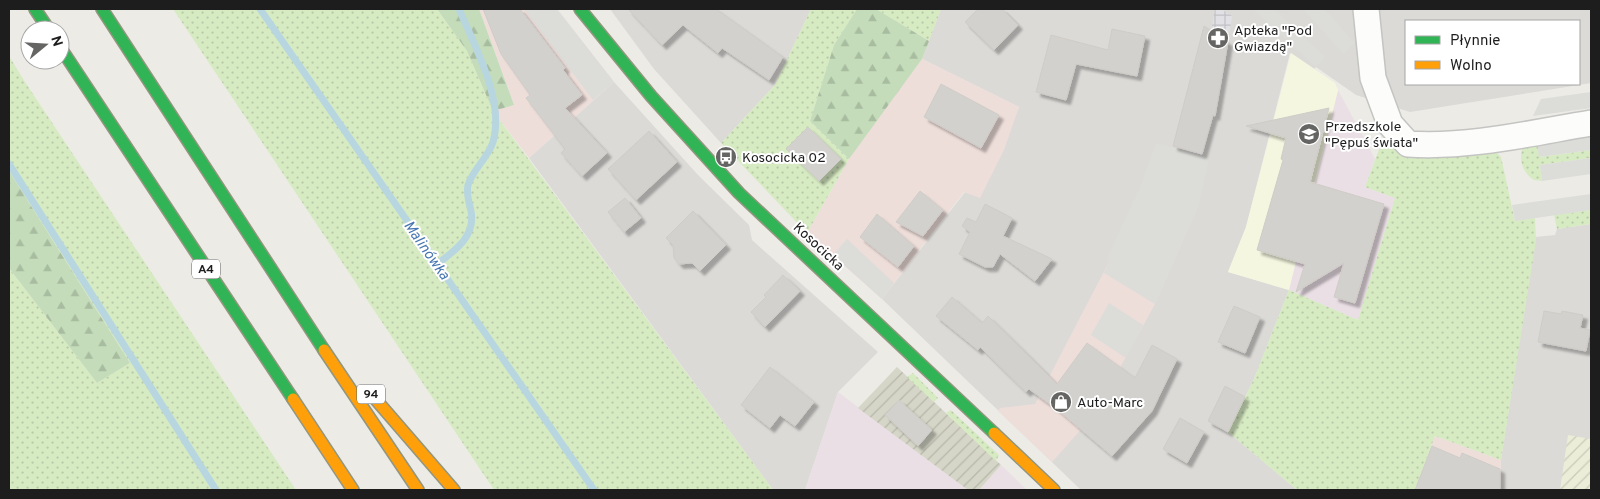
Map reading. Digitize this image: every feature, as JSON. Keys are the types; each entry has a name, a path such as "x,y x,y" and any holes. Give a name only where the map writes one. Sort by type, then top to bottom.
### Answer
{"main road":[{"path":"34,9 42,20"},
{"path":"102,9 289,298 418,490"},
{"name":"Kosocicka","path":"580,9 650,96 739,193 929,370 1054,490"},
{"name":"A4","path":"70,62 353,490"},
{"name":"94","path":"289,298 352,372"},
{"name":"94","path":"365,386 454,490"}],"street":[{"path":"1366,9 1373,78 1390,124 1408,144 1436,146 1509,137 1591,123"}],"shaded area":[{"path":"479,9 557,9 614,82 529,158 493,111 514,105"},
{"path":"524,9 557,9 614,82 593,100"},
{"path":"610,9 811,9 775,85 721,143 654,69"},
{"path":"941,9 1591,9 1591,83 1580,85 1580,20 1405,20 1405,85 1579,85 1410,112 1356,95 1316,67 1314,69 1290,53 1246,227 1228,272 1289,290 1254,379 1228,432 1297,490 1081,490 882,299 965,192 980,197 1019,107 922,59"},
{"path":"1215,9 1221,9 1232,16 1228,42 1211,31"},
{"path":"1253,9 1274,9 1325,57 1316,67"},
{"path":"1303,9 1325,9 1355,43 1343,54"},
{"path":"1291,53 1335,83 1338,90 1289,290 1228,272 1246,227"},
{"path":"922,59 1019,107 1004,150 980,198 964,192 882,299 807,233 856,147"},
{"path":"614,82 698,175 749,225 752,240 878,352 838,392 805,490 773,490 529,158"},
{"path":"1338,90 1375,159 1365,187 1395,198 1358,320 1289,290"},
{"path":"1591,92 1591,108 1533,116 1541,99"},
{"path":"1591,134 1591,150 1539,157 1537,142"},
{"path":"1156,143 1209,158 1199,204 1155,304 1104,273 1110,260 1107,258 1140,187"},
{"path":"1591,158 1591,174 1542,181 1540,165"},
{"path":"1591,194 1591,210 1515,221 1512,205"},
{"path":"1199,204 1155,304 1094,415 1052,462 998,411 1000,408 1035,404 1110,260 1107,258"},
{"path":"1591,224 1591,490 1500,490 1501,460 1535,237 1555,235 1557,229"},
{"path":"847,239 894,283 882,299 833,255"},
{"path":"1109,303 1143,325 1126,358 1091,335"},
{"path":"897,367 1001,465 979,490 968,490 858,408"},
{"path":"838,392 968,490 805,490"},
{"path":"1568,435 1591,439 1591,490 1560,490"},
{"path":"1435,436 1501,460 1500,490 1415,490"},
{"path":"1001,465 1027,490 979,490"}],"green space":[{"path":"173,9 437,9 467,51 493,111 773,490 494,490"},
{"path":"437,9 479,9 514,105 493,111 467,51"},
{"path":"811,9 857,9 834,45 810,121 849,159 807,233 721,143 775,85"},
{"path":"857,9 876,9 929,41 922,59 849,159 810,121 834,45"},
{"path":"876,9 941,9 929,41"},
{"path":"9,56 296,490 9,490 9,268 97,383 130,363 9,171"},
{"path":"1389,140 1493,149 1501,157 1515,221 1535,218 1536,241 1501,460 1435,436 1415,490 1297,490 1228,432 1254,379 1289,290 1358,320 1395,198 1365,187 1381,144"},
{"path":"1537,142 1540,157 1591,150 1591,158 1540,165 1542,181 1534,180 1524,169 1521,154 1525,145"},
{"path":"9,171 130,363 97,383 9,268"},
{"path":"1591,210 1591,224 1557,229 1554,215"},
{"path":"913,373 938,398 934,402 907,377"},
{"path":"951,410 999,455 996,461 946,413"}],"building":[{"path":"483,9 520,9 565,68 563,70 582,95 565,108 607,153 582,176 561,153 565,149 526,98 530,95 501,54"},
{"path":"628,9 716,9 783,57 769,80 722,48 718,53 683,25 662,45"},
{"path":"978,9 1002,9 1018,25 994,50 965,22"},
{"path":"1204,26 1228,42 1215,116 1213,115 1202,154 1173,146"},
{"path":"1112,29 1145,36 1137,76 1076,64 1066,100 1036,92 1051,35 1108,50"},
{"path":"941,84 999,115 981,148 924,117"},
{"path":"1329,108 1310,182 1384,204 1355,303 1334,297 1344,263 1296,292 1305,264 1257,250 1283,160 1281,159 1286,138 1246,126"},
{"path":"808,127 841,159 819,181 786,149"},
{"path":"649,131 677,162 636,200 608,169"},
{"path":"920,191 943,210 923,236 896,222"},
{"path":"625,198 641,218 624,232 608,212"},
{"path":"985,204 1012,218 1003,236 1052,259 1035,281 1000,254 993,267 985,267 959,254 970,232 962,226 967,218 976,222"},
{"path":"693,211 726,245 700,271 692,263 679,264 674,258 673,245 666,238"},
{"path":"877,214 914,246 898,267 860,237"},
{"path":"783,275 800,291 765,327 751,312 766,297 764,295"},
{"path":"952,297 982,323 988,316 1057,384 1087,343 1135,378 1152,345 1177,359 1152,411 1112,456 1058,410 1029,389 1026,392 980,347 978,350 936,316"},
{"path":"1234,306 1260,317 1245,353 1218,342"},
{"path":"1544,311 1561,314 1562,311 1583,315 1580,328 1590,330 1586,351 1538,342"},
{"path":"770,367 814,402 795,426 780,415 770,428 741,405"},
{"path":"1225,386 1245,397 1228,432 1208,421"},
{"path":"899,400 932,430 918,446 885,415"},
{"path":"1180,418 1204,432 1187,463 1163,449"},
{"path":"1432,446 1460,458 1462,453 1500,469 1500,490 1415,490"}],"waterway":[{"name":"Malinówka","path":"260,9 594,490"},
{"path":"436,265 456,249 467,236 472,220 468,185 473,174 491,148 496,126 492,92 480,57 459,9"},
{"path":"9,164 216,490"}],"traffic: fast":[{"path":"35,9 42,20"},
{"path":"102,9 324,350"},
{"path":"580,9 651,96 739,193 994,433"},
{"path":"70,62 293,399"}],"traffic: slow":[{"path":"324,350 418,490"},
{"path":"371,394 454,490"},
{"path":"293,399 353,490"},
{"path":"994,433 1054,490"}],"place":[{"name":"Apteka \"Pod Gwiazdą\"","path":"1218,38"},
{"name":"Przedszkole \"Pępuś świata\"","path":"1309,134"},
{"name":"Kosocicka 02","path":"726,157"},
{"name":"Auto-Marc","path":"1061,402"}]}
